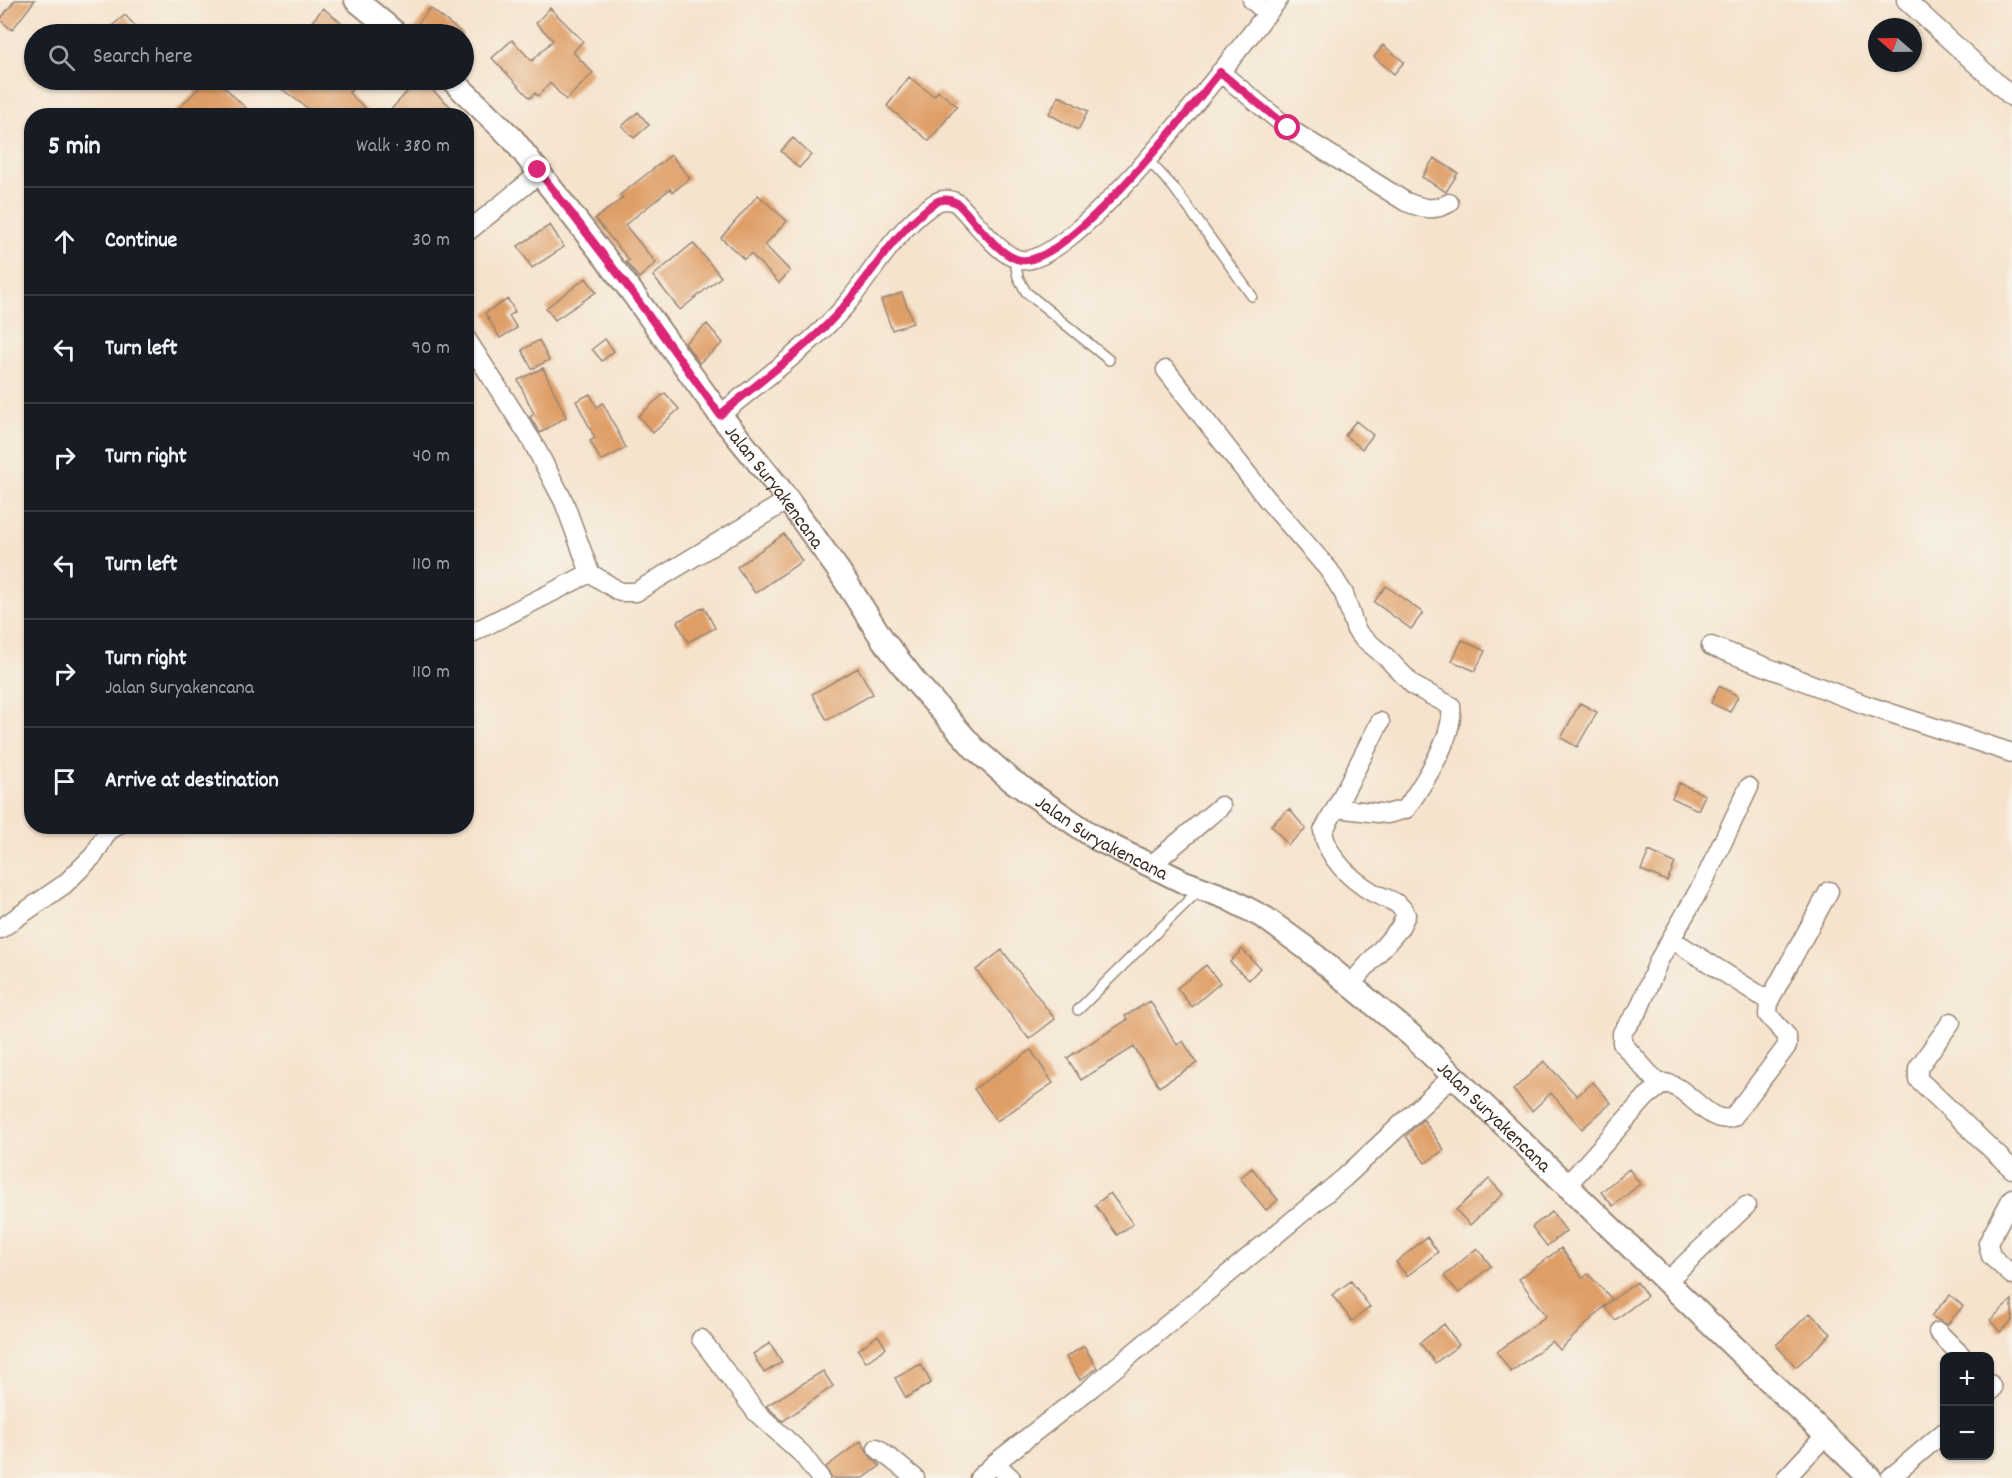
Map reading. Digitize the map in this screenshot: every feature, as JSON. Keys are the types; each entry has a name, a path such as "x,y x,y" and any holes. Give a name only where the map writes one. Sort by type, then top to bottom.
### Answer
{"street":[{"path":"356,0 386,24"},
{"path":"720,415 844,306 870,270 913,221 939,200 948,199 957,203 1001,249 1014,258 1027,261 1039,257 1071,235 1148,160 1272,7 1252,0"},
{"path":"1906,0 2012,97"},
{"path":"1220,72 1288,128 1406,202 1424,209 1434,209 1449,203"},
{"name":"Jalan Suryakencana","path":"462,90 513,139 540,173 631,291 720,415 788,500 839,571 883,640 915,681 974,748 1011,780 1071,823 1150,866 1265,918 1350,984 1454,1075 1870,1478"},
{"path":"474,227 540,173"},
{"path":"474,350 532,441 564,502 590,573 620,592 636,592 788,500"},
{"path":"1166,370 1267,499 1329,570 1344,594 1352,620 1362,637 1414,686 1451,706 1451,720 1436,759 1406,809 1387,814 1336,807"},
{"path":"474,632 590,573"},
{"path":"1711,646 1866,705 2012,753"},
{"path":"1350,984 1400,929 1406,915 1399,904 1361,885 1334,858 1325,841 1323,831 1380,722"},
{"path":"1659,1085 1627,1049 1621,1037 1624,1028 1638,1009 1671,939 1703,883 1749,787"},
{"path":"1150,866 1221,806"},
{"path":"0,929 65,884 94,855 106,834"},
{"path":"1568,1184 1659,1085 1664,1083 1678,1086 1717,1117 1733,1117 1789,1043 1786,1036 1768,1015 1769,1000 1829,891"},
{"path":"1671,939 1769,1000"},
{"path":"1950,1022 1918,1068 1918,1079 2012,1169"},
{"path":"979,1478 1344,1178 1454,1075"},
{"path":"2012,1198 1989,1238 1988,1251 1996,1262 2012,1275"},
{"path":"1667,1281 1746,1206"},
{"path":"1938,1332 1958,1352"},
{"path":"702,1339 756,1412 802,1454 820,1478"},
{"path":"1890,1478 1940,1435"},
{"path":"1786,1478 1825,1436"},
{"path":"877,1448 915,1478"},
{"path":"995,1463 1011,1478"}],"lane":[{"path":"1148,160 1174,188 1252,296"},
{"path":"1014,258 1018,277 1026,292 1109,360"},
{"path":"1078,1010 1202,888"}],"building":[{"path":"15,0 35,0 12,30 0,20"},
{"path":"323,8 343,24 310,24"},
{"path":"430,8 450,24 418,24"},
{"path":"550,8 583,41 573,52 593,73 566,100 550,83 538,96 535,93 530,98 492,58 512,40 532,61 553,40 536,23"},
{"path":"125,15 134,24 114,24"},
{"path":"1383,45 1404,62 1394,74 1374,57"},
{"path":"909,77 934,96 938,91 957,106 929,141 887,106"},
{"path":"197,90 227,90 246,108 179,108"},
{"path":"283,90 351,90 349,93 365,108 307,108"},
{"path":"409,90 432,90 452,108 392,108"},
{"path":"1059,96 1088,111 1078,130 1049,114"},
{"path":"638,112 649,125 634,138 622,126"},
{"path":"793,138 811,155 799,168 781,151"},
{"path":"671,155 690,178 673,192 670,189 625,225 656,263 639,278 626,262 629,260 595,219 623,198 620,195"},
{"path":"1434,158 1458,173 1446,192 1422,177"},
{"path":"758,195 787,221 765,245 790,271 779,283 751,254 744,259 721,238"},
{"path":"550,225 564,247 532,268 518,246"},
{"path":"693,243 721,277 680,310 653,276"},
{"path":"586,278 596,292 555,320 546,308"},
{"path":"902,293 913,323 892,330 881,300"},
{"path":"508,299 515,312 509,316 517,328 500,338 485,313"},
{"path":"707,324 723,343 699,363 685,343"},
{"path":"605,339 614,351 602,361 592,349"},
{"path":"539,340 549,360 532,369 522,350"},
{"path":"543,368 566,417 540,433 530,417 534,414 518,380"},
{"path":"665,393 679,409 653,433 638,416"},
{"path":"590,394 597,407 603,403 626,448 601,461 590,441 595,438 576,401"},
{"path":"1356,421 1373,435 1362,449 1345,435"},
{"path":"784,534 802,561 755,593 737,567"},
{"path":"1386,586 1423,613 1411,629 1374,602"},
{"path":"704,607 715,628 688,642 677,622"},
{"path":"1462,640 1485,651 1475,671 1452,661"},
{"path":"858,668 873,694 827,720 812,694"},
{"path":"1719,686 1738,696 1730,712 1711,703"},
{"path":"1580,703 1597,712 1577,747 1561,738"},
{"path":"1679,783 1705,795 1698,810 1672,798"},
{"path":"1289,809 1306,829 1288,845 1271,825"},
{"path":"1649,851 1675,863 1667,881 1641,870"},
{"path":"1242,949 1260,968 1249,980 1230,962"},
{"path":"1002,950 1055,1019 1029,1039 976,970"},
{"path":"1206,965 1220,983 1192,1007 1177,988"},
{"path":"1150,1001 1177,1045 1183,1041 1197,1063 1159,1087 1134,1047 1081,1080 1067,1058 1127,1020 1125,1016"},
{"path":"1031,1050 1053,1083 997,1121 974,1089"},
{"path":"1544,1061 1577,1096 1593,1082 1611,1103 1582,1129 1551,1093 1532,1111 1513,1090"},
{"path":"1423,1119 1444,1150 1425,1163 1406,1136"},
{"path":"1252,1168 1278,1200 1266,1210 1240,1178"},
{"path":"1629,1169 1640,1184 1613,1206 1601,1192"},
{"path":"1489,1179 1503,1194 1470,1225 1456,1210"},
{"path":"1110,1193 1133,1224 1117,1235 1095,1205"},
{"path":"1552,1212 1566,1231 1547,1246 1532,1227"},
{"path":"1427,1237 1438,1252 1407,1276 1396,1262"},
{"path":"1477,1248 1491,1266 1459,1293 1444,1276"},
{"path":"1561,1248 1583,1278 1588,1274 1612,1299 1560,1350 1552,1341 1511,1372 1497,1352 1546,1316 1519,1279"},
{"path":"1351,1281 1370,1307 1352,1321 1332,1295"},
{"path":"1637,1282 1647,1296 1615,1320 1604,1306"},
{"path":"1950,1295 1963,1306 1947,1325 1931,1316"},
{"path":"2012,1300 2012,1321 2000,1332 1990,1320"},
{"path":"1810,1313 1831,1334 1796,1367 1776,1345"},
{"path":"1444,1324 1459,1345 1435,1363 1420,1343"},
{"path":"878,1335 886,1348 866,1362 858,1350"},
{"path":"770,1343 782,1362 764,1373 753,1354"},
{"path":"1084,1346 1097,1368 1080,1380 1066,1357"},
{"path":"921,1364 931,1383 906,1398 895,1378"},
{"path":"823,1371 833,1386 783,1421 766,1406"},
{"path":"861,1441 870,1456 880,1466 864,1478 831,1478 826,1467"}],"route":[{"path":"538,170 631,291 720,415 844,306 870,270 913,221 939,200 948,199 957,203 1008,255 1027,261 1039,257 1071,235 1113,196 1148,160 1220,72 1288,128"}]}
